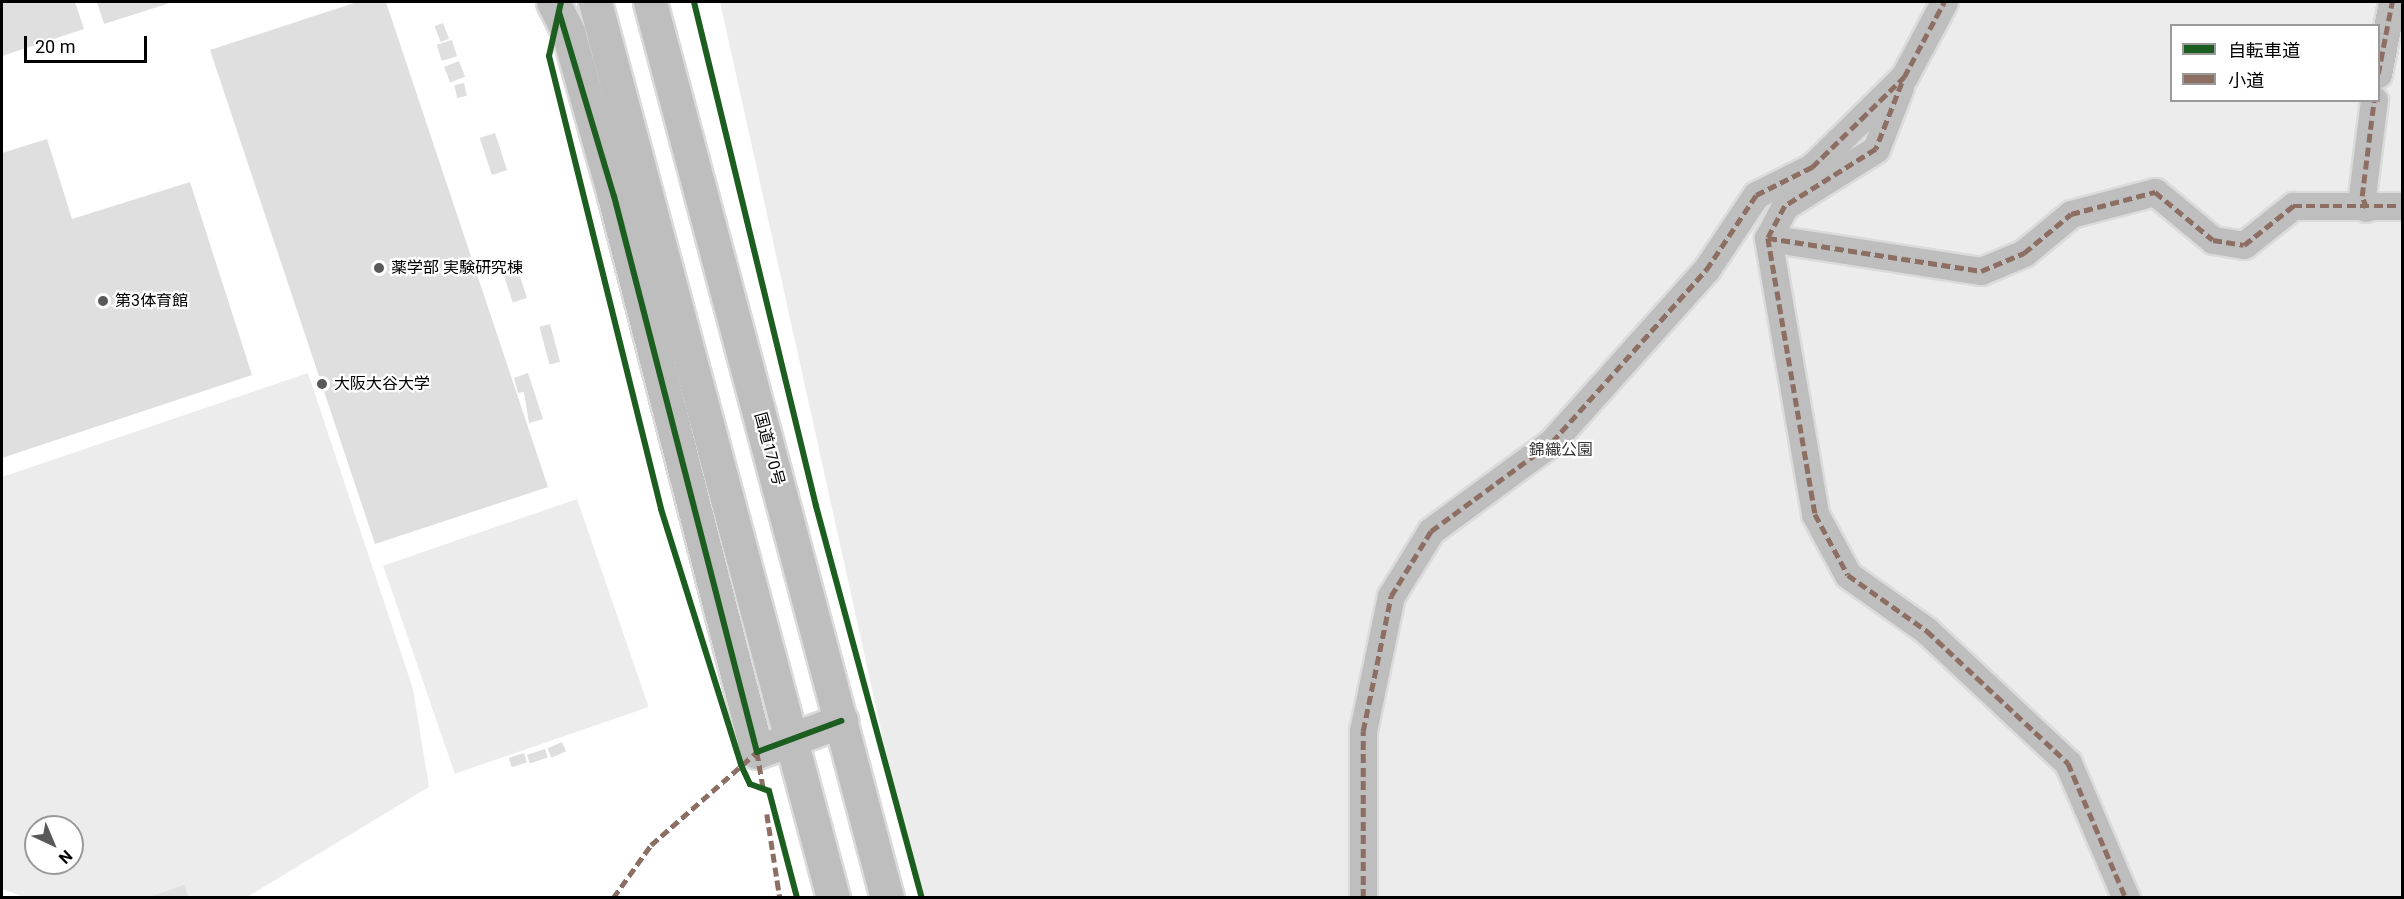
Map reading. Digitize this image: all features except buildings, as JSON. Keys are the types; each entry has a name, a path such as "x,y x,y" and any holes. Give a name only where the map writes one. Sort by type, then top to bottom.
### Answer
{"main road":[{"path":"553,2 568,32 614,196 757,752 841,722"},
{"path":"595,2 832,897"},
{"name":"国道170号","path":"650,2 887,897"}],"street":[{"path":"1944,2 1904,77 1876,149 1785,206 1768,238 1815,514 1848,575 1927,631 2068,763 2126,897"},
{"path":"2380,68 2392,2"},
{"path":"1363,897 1363,731 1391,596 1431,531 1552,442 1706,270 1756,195 1812,167 1904,77"},
{"path":"2367,208 2362,196 2374,102"},
{"path":"1768,238 1981,271 2024,253 2071,214 2156,192 2213,240 2244,244 2293,206 2367,208 2403,206"}],"green space":[{"name":"錦織公園","path":"720,2 2402,2 2402,897 918,897"},
{"path":"308,373 413,689 429,787 247,897 27,898 2,889 2,477"},
{"path":"577,499 649,707 455,774 383,566"}],"marked path":[{"path":"1363,898 1363,731 1391,596 1431,531 1552,442 1706,270 1756,195 1812,167 1904,77 1944,2"},
{"path":"2380,64 2392,2"},
{"path":"1902,83 1876,149 1785,206 1768,238 1981,271 2024,253 2071,214 2155,192 2213,240 2244,245 2293,206 2402,206"},
{"path":"2366,208 2362,196 2374,102"},
{"path":"1768,238 1815,514 1848,575 1927,631 2068,763 2126,898"},
{"path":"613,898 651,845 757,752 764,791"},
{"path":"767,814 780,898"}],"cycle path":[{"path":"561,2 549,56 661,509 741,765 750,784 769,791 797,898"},
{"path":"694,2 816,506 922,898"},
{"path":"559,12 614,196 757,752 841,721"}],"place":[{"name":"薬学部 実験研究棟","path":"379,268"},
{"name":"第3体育館","path":"103,301"},
{"name":"大阪大谷大学","path":"322,384"}]}
